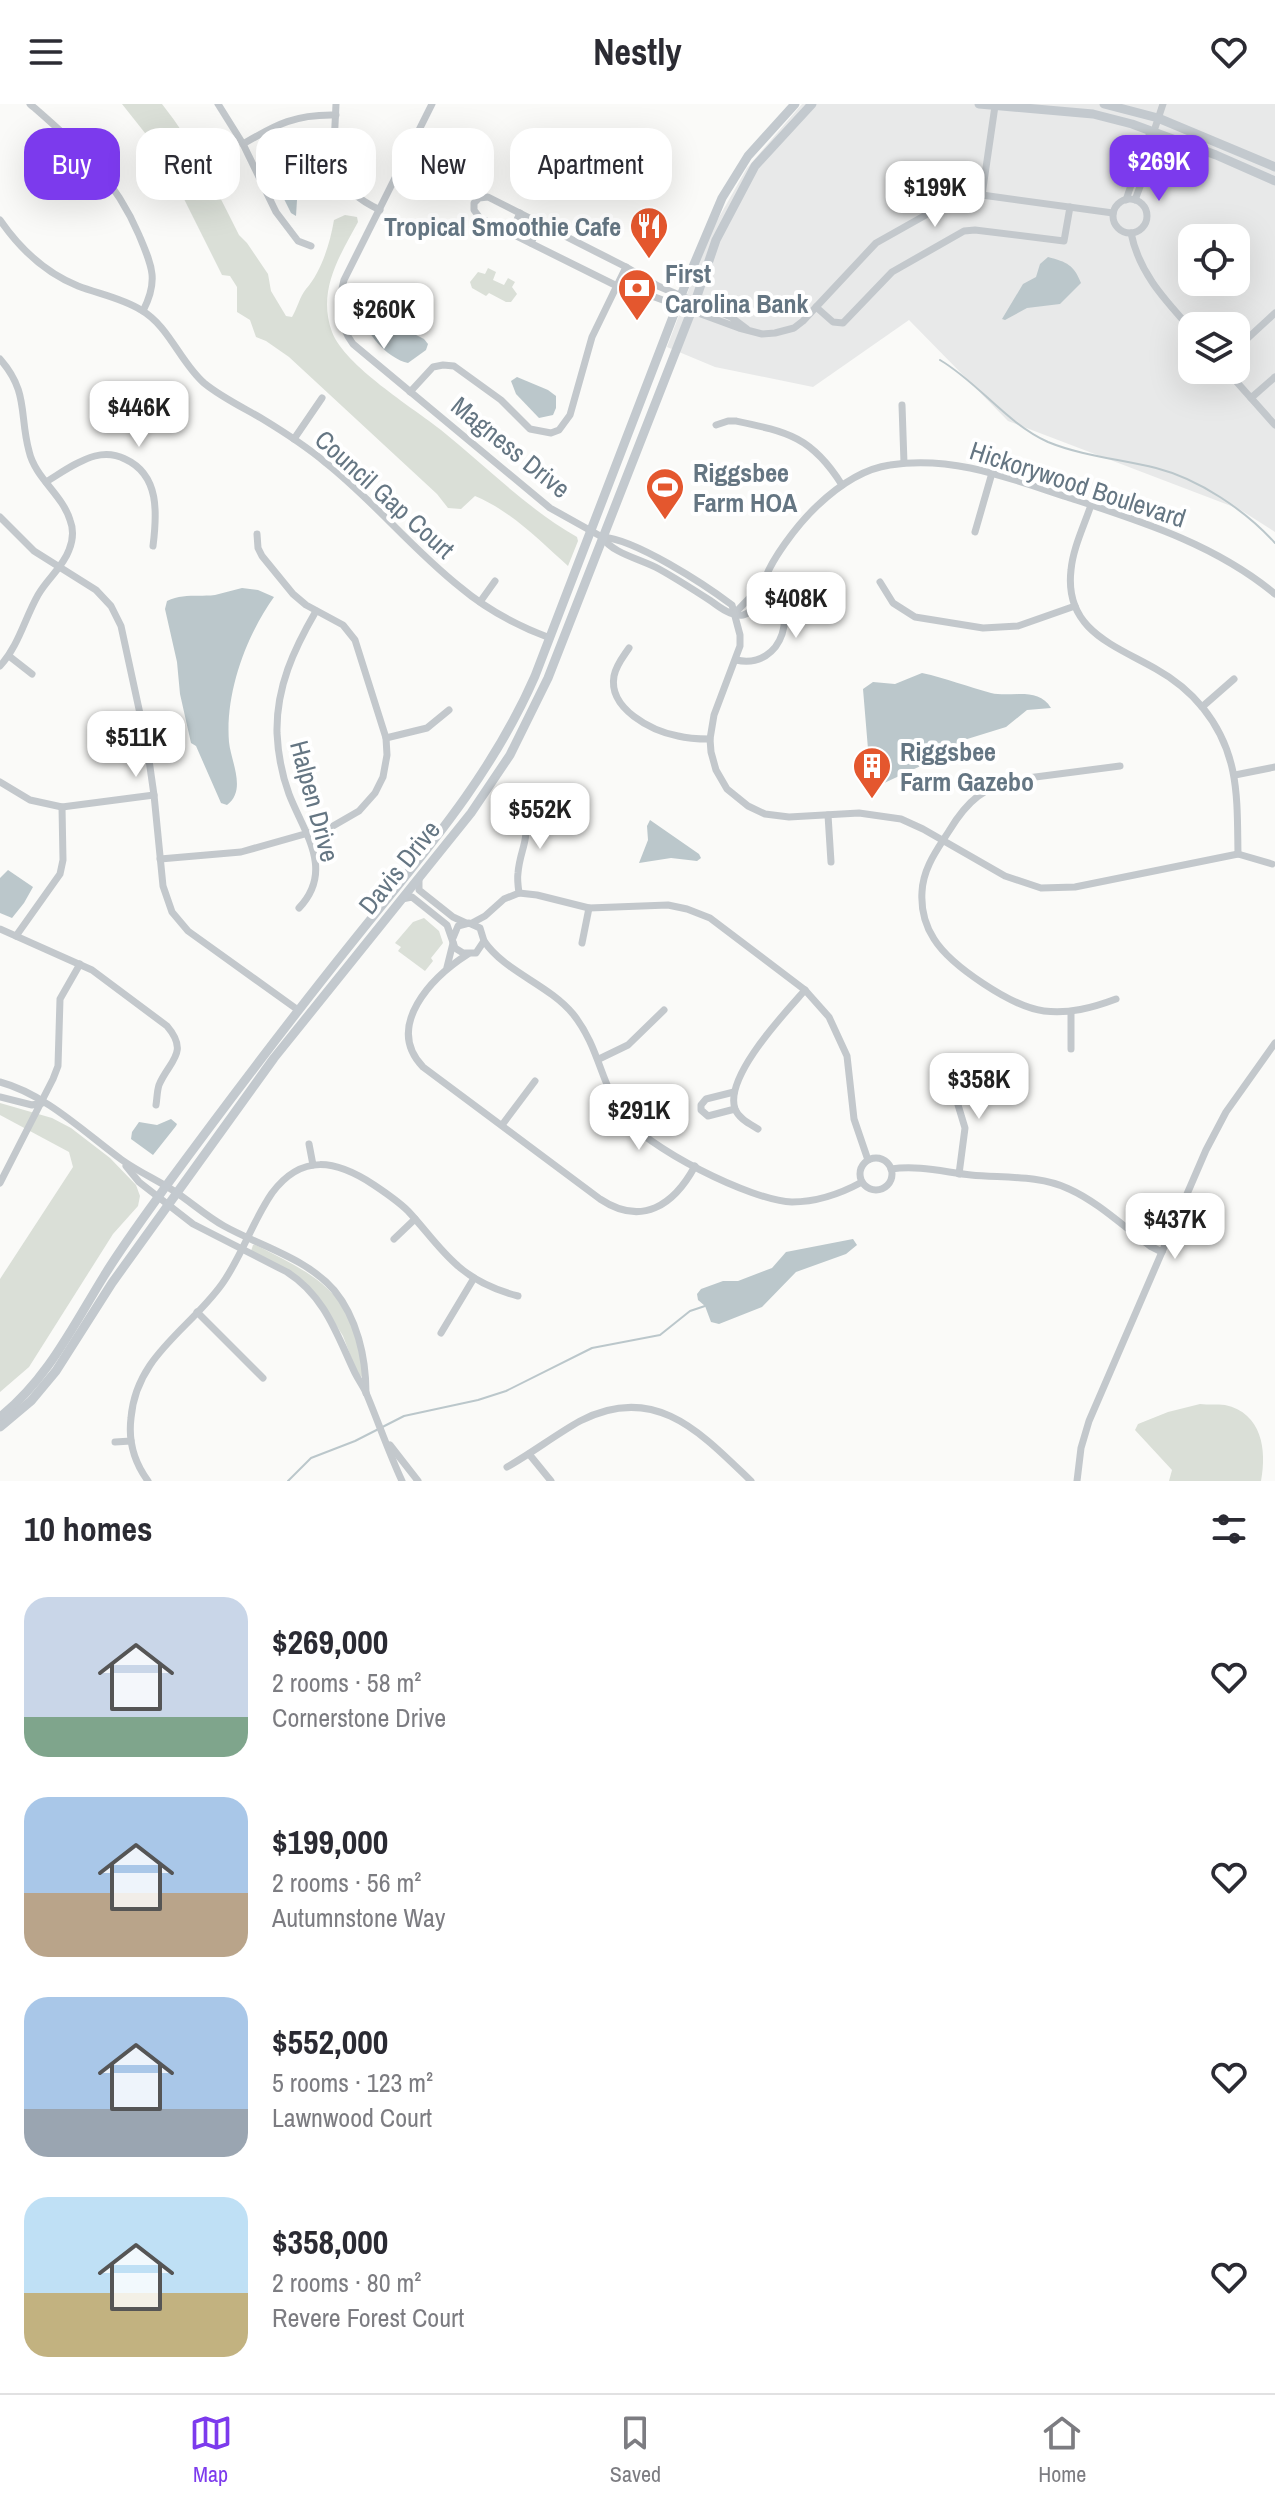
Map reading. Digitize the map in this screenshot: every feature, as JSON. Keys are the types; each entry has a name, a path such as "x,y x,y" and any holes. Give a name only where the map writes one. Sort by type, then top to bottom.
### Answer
{"main road":[{"name":"Davis Drive","path":"0,1427 31,1401 56,1371 167,1204 274,1058 490,786 528,721 548,678 693,307 716,240 755,166 812,104"},
{"path":"979,104 1093,114 1154,131 1275,181"},
{"path":"1104,104 1158,118 1275,167"},
{"name":"Davis Drive","path":"0,1417 32,1387 61,1349 105,1274 158,1197 298,1010 471,792 510,729 550,638 717,209 737,172 792,106"}],"street":[{"path":"30,104 99,167 117,190 130,214 153,274 151,295 143,311"},
{"path":"218,104 243,144 276,212 298,241 311,246"},
{"path":"336,104 335,156 339,176 349,192 380,210"},
{"name":"Magness Drive","path":"432,104 344,280 340,315 353,344 550,508 591,532 632,546 673,568 732,605 735,613"},
{"path":"1131,200 1157,141 1154,131 1163,104"},
{"path":"982,195 996,105"},
{"path":"243,144 292,119 336,115"},
{"path":"680,301 617,286 480,218 474,210 474,203 479,198 488,197 626,267 680,301 739,328 762,334 785,332 803,321 876,243 963,196 982,195 1113,213"},
{"path":"1131,200 1143,205 1147,218 1140,230 1131,233 1118,227 1113,213 1118,205 1131,200"},
{"path":"816,307 833,322 843,323 892,272 970,230 1064,241 1070,207"},
{"path":"511,233 520,213"},
{"name":"Council Gap Court","path":"0,220 26,252 53,273 143,311 207,386 294,439 355,487 444,574 480,602 550,638"},
{"path":"531,243 540,224"},
{"path":"1131,233 1135,252 1145,273 1178,315"},
{"path":"410,392 433,367 454,366 501,400 530,429 551,433 559,430 570,415 589,347 626,267"},
{"path":"1250,336 1275,313"},
{"path":"0,359 20,390 30,455 67,511 73,530 70,548 60,567 38,595 9,656 0,666"},
{"path":"1251,398 1275,377"},
{"path":"1238,384 1275,425"},
{"path":"294,439 322,398"},
{"path":"902,405 904,463"},
{"path":"716,425 736,421 791,435 822,458 842,485"},
{"path":"46,482 98,455 117,456 131,462 148,480 154,498 153,546"},
{"name":"Hickorywood Boulevard","path":"735,613 763,584 784,546 814,508 842,485 869,471 904,463 952,464 992,473 1176,535 1236,567 1275,594"},
{"path":"975,532 992,473"},
{"path":"1091,505 1071,569 1070,584 1075,606 1094,634 1178,683 1202,707 1222,739 1235,775 1238,854"},
{"path":"0,517 34,551 96,590 111,606 121,626 147,746 167,902 183,927 298,1010"},
{"path":"160,859 233,853 343,822 368,802 379,786 386,767 386,738 355,640 343,625 299,600 277,576 258,548 257,534"},
{"path":"480,602 495,581"},
{"path":"880,582 893,603 906,613 959,625 993,628 1018,626 1075,606"},
{"path":"736,660 755,662 768,655 779,642 784,611 779,597 763,584"},
{"name":"Halpen Drive","path":"299,908 311,892 316,859 285,782 278,746 277,718 291,658 316,611"},
{"path":"735,613 740,646 714,715 710,739 713,762 721,779 735,796 765,814 781,817 859,813 888,816 912,823 1013,880 1049,888 1075,887 1238,854 1272,864"},
{"path":"629,648 614,677 615,691 621,704 658,730 680,737 710,739"},
{"path":"9,656 32,674"},
{"path":"1202,707 1234,679"},
{"path":"386,738 427,728 449,710"},
{"path":"1116,999 1071,1012 1037,1010 1011,1001 954,960 934,939 924,913 922,890 928,866 943,840 966,806 984,791 1020,779 1120,766"},
{"path":"1235,775 1275,767"},
{"path":"0,782 30,800 62,807 154,795"},
{"path":"16,936 60,874 63,860 62,807"},
{"path":"519,893 518,872 527,837 523,814"},
{"path":"828,815 831,862"},
{"path":"419,878 419,890 451,916 469,923 483,937 493,954 563,1003 585,1030 613,1099 632,1127 654,1144 754,1194 784,1201 824,1198 862,1182"},
{"path":"447,967 455,930 485,916 504,899 519,893 589,908 657,904 700,913 805,990 823,1008 843,1042 851,1071 854,1119 868,1160"},
{"path":"402,899 412,897 447,925 459,951 493,954"},
{"path":"582,943 589,908"},
{"path":"485,916 483,937 472,954 447,967 412,1011 408,1034 412,1051 423,1067 600,1199 624,1210 648,1210 666,1203 681,1190 695,1166"},
{"path":"0,929 80,964 173,1032 178,1050 160,1084 156,1105"},
{"path":"0,1183 58,1066 60,999 80,964"},
{"path":"758,1129 742,1119 735,1109 734,1092 745,1065 805,990"},
{"path":"599,1059 628,1045 664,1010"},
{"path":"1071,1012 1071,1049"},
{"path":"1077,1481 1081,1448 1089,1421 1219,1123 1275,1043"},
{"path":"955,1064 952,1085 965,1128 959,1174"},
{"path":"502,1125 535,1081"},
{"path":"0,1082 25,1091 69,1119 123,1161 176,1192 214,1220 317,1275 341,1299 357,1335 366,1375 366,1393"},
{"path":"734,1092 706,1099 701,1110 708,1116 735,1109"},
{"path":"0,1097 32,1105 42,1103"},
{"path":"309,1144 313,1165"},
{"path":"882,1158 891,1169 892,1178 883,1188 869,1188 862,1182 861,1167 868,1160 882,1158"},
{"path":"123,1161 139,1182 203,1231 294,1277 317,1298 338,1332 402,1481"},
{"path":"148,1481 137,1462 131,1441 131,1414 143,1375 164,1345 224,1281 266,1201 289,1176 313,1165 335,1166 353,1172 399,1202 448,1257 474,1278 518,1296"},
{"path":"891,1169 919,1167 1063,1186 1162,1252"},
{"path":"394,1239 415,1219"},
{"path":"441,1333 474,1278"},
{"path":"197,1312 263,1378"},
{"path":"507,1467 593,1416 639,1408 667,1415 693,1427 751,1481"},
{"path":"382,1434 418,1481"},
{"path":"115,1442 131,1441"},
{"path":"529,1454 551,1481"}],"shaded area":[{"path":"122,104 162,104 180,128 141,128"},
{"path":"802,104 1275,104 1275,532 1239,509 1008,421 909,320 813,387 715,367 667,347 710,233 747,168"},
{"path":"184,200 221,200 239,235 268,274 271,291 286,316 292,317 320,266 334,220 345,215 357,217 358,222 332,275 327,302 332,332 339,345 380,385 441,430 523,500 577,537 568,566 524,527 488,502 475,496 461,509 448,508 437,494 289,357 256,337 250,320 237,312 237,287 230,276 222,275"},
{"path":"284,200 297,200 296,216"},
{"path":"1048,257 1069,265 1081,283 1060,304 1027,308 1002,319 1023,284 1036,277 1040,264"},
{"path":"488,268 496,272 493,280 504,285 508,278 515,282 512,287 517,294 511,302 489,293 486,296 472,288 470,282 478,272 485,274"},
{"path":"363,308 424,339 428,344 426,350 408,363 392,356 371,334 363,317"},
{"path":"517,377 556,396 553,415 539,418 516,394 511,381"},
{"path":"242,588 258,590 274,597 246,647 234,685 229,742 237,784 233,799 227,805 221,803 196,746 191,743 165,609 167,601 173,599 215,595"},
{"path":"922,673 991,693 1032,695 1046,701 1051,708 1027,710 1006,727 964,740 940,757 882,784 876,783 870,773 863,689 873,682 895,684"},
{"path":"650,820 701,858 697,861 671,858 639,863 648,840"},
{"path":"8,870 33,887 12,918 0,913 0,878"},
{"path":"424,918 439,931 443,943 425,971 398,951 401,947 395,943 413,922"},
{"path":"0,1103 52,1118 71,1128 110,1158 136,1185 140,1196 138,1206 113,1234 29,1367 0,1392 0,1279 73,1167 69,1152 0,1115"},
{"path":"171,1119 176,1126 153,1155 131,1139 139,1122 157,1125"},
{"path":"853,1239 857,1245 846,1254 796,1272 762,1307 719,1324 711,1322 705,1306 698,1300 697,1294 701,1289 723,1281 738,1281 772,1268 786,1252"},
{"path":"253,1245 299,1268 336,1298 353,1327 362,1377 357,1373 343,1336 318,1296 251,1251"},
{"path":"1200,1404 1237,1409 1254,1424 1262,1445 1261,1481 1169,1481 1172,1470 1135,1430 1138,1424 1168,1412"}],"waterway":[{"path":"940,360 1033,434 1074,451 1156,468 1189,480 1236,508 1275,543"},
{"path":"288,1481 311,1458 355,1441 404,1416 506,1391 592,1348 660,1335 690,1311 705,1306"}],"place":[{"name":"Tropical Smoothie Cafe","path":"649,260"},
{"name":"First Carolina Bank","path":"637,322"},
{"name":"Riggsbee Farm HOA","path":"665,521"},
{"name":"Riggsbee Farm Gazebo","path":"872,800"}]}
